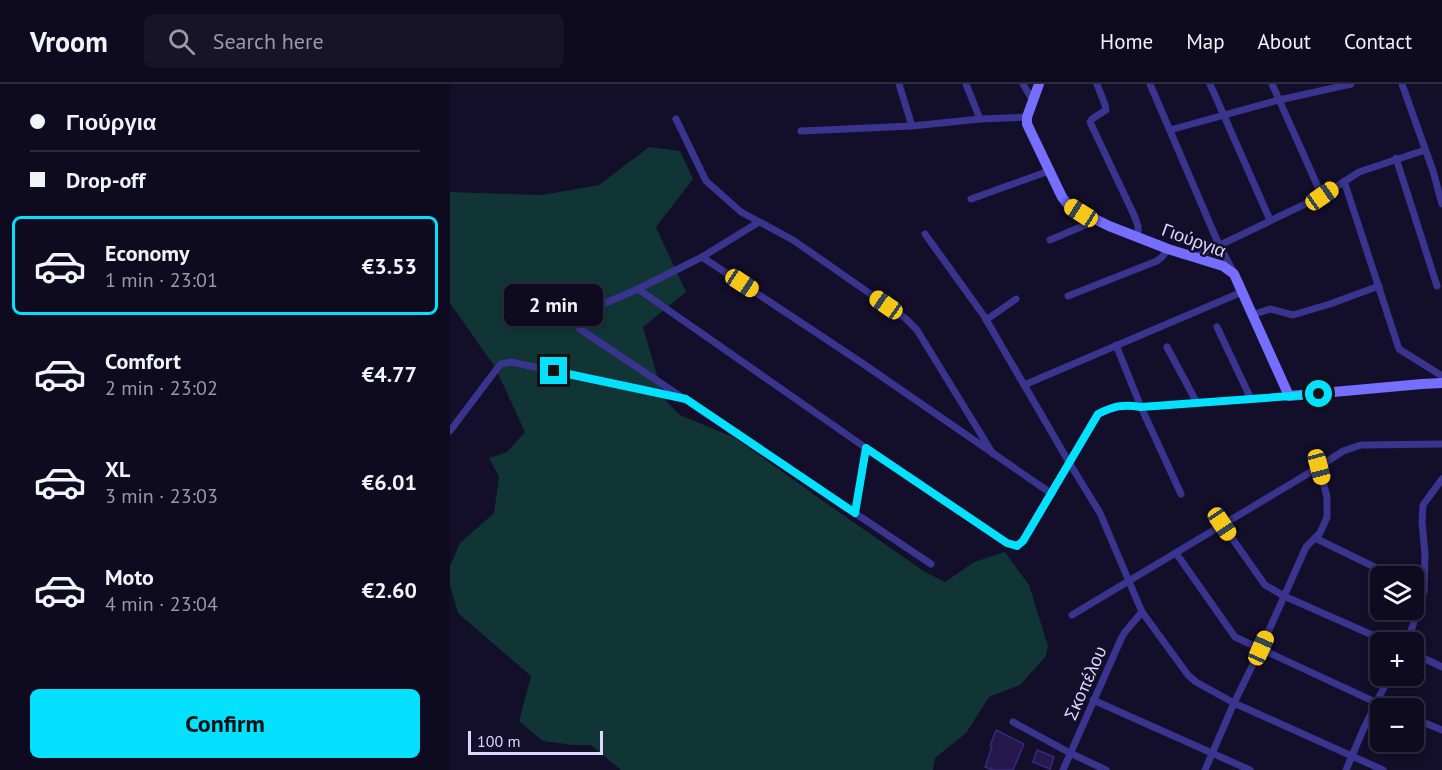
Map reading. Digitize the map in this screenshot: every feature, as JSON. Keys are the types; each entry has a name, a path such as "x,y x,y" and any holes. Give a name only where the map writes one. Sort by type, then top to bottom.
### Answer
{"street":[{"path":"899,84 912,126"},
{"path":"966,84 980,119"},
{"path":"1023,84 1033,101"},
{"path":"801,131 912,126 1027,117 1039,84"},
{"path":"1097,84 1106,110 1092,118 1090,122 1134,216 1138,226 1138,237"},
{"path":"1150,84 1234,274"},
{"path":"1210,84 1270,220"},
{"path":"1272,84 1322,196"},
{"path":"1170,130 1279,100 1351,84"},
{"path":"1402,84 1433,171 1442,204"},
{"name":"Γιούργια","path":"1027,117 1027,124 1049,171 1062,197 1070,206 1109,226 1168,249 1223,266 1234,274 1289,396"},
{"path":"676,119 706,182 741,212 793,240 905,318 917,330 993,454"},
{"path":"1195,257 1322,196 1359,172 1425,150"},
{"path":"1396,159 1437,286"},
{"path":"971,199 1049,171"},
{"path":"1344,180 1399,349 1442,376"},
{"path":"1050,240 1097,220"},
{"path":"759,222 702,257 638,289 580,314 576,321 580,328 931,564"},
{"path":"925,234 986,320 1100,513 1142,612 1188,675 1196,682 1234,703 1383,770"},
{"path":"1068,296 1157,261 1168,249"},
{"path":"702,257 862,363 1052,494"},
{"path":"1252,315 1270,309 1293,315 1379,286"},
{"path":"638,289 866,448 1007,543 1017,546 1023,541 1052,494 1098,414 1113,406 1141,407 1442,383"},
{"path":"1024,385 1242,292"},
{"path":"986,320 1016,299"},
{"path":"1217,327 1251,399"},
{"path":"1116,345 1141,407 1181,494"},
{"path":"1167,347 1197,403"},
{"path":"450,431 501,364 511,362 686,399"},
{"path":"1072,615 1343,451 1361,445 1442,444"},
{"path":"855,513 866,448"},
{"path":"1205,770 1306,547 1320,533 1327,517 1327,497 1319,467"},
{"path":"1424,591 1423,505 1442,478"},
{"path":"1222,524 1265,585 1284,596 1370,634"},
{"path":"1315,538 1372,566"},
{"path":"1176,553 1235,637 1370,700"},
{"name":"Σκοπέλου","path":"1063,770 1125,632 1142,612"},
{"path":"1424,658 1442,667"},
{"path":"1093,700 1250,770"},
{"path":"1346,770 1370,716"},
{"path":"1013,722 1106,770"},
{"path":"1424,723 1442,730"}],"green space":[{"path":"649,147 680,151 693,179 656,227 686,292 643,327 664,399 680,415 735,438 925,572 945,582 974,562 1005,552 1029,585 1048,646 1046,656 1020,685 989,697 966,733 935,758 933,770 621,770 591,745 543,741 519,721 531,676 458,613 450,585 450,566 460,543 494,513 499,477 489,458 507,452 525,432 495,367 450,303 450,192 542,195 599,185"}],"building":[{"path":"996,730 1024,744 1013,770 993,770 985,767"},
{"path":"1037,750 1054,757 1050,769 1033,762"}],"route":[{"path":"554,371 686,399 855,513 866,448 1007,543 1017,546 1023,541 1098,414 1113,406 1141,407 1319,394"}]}
